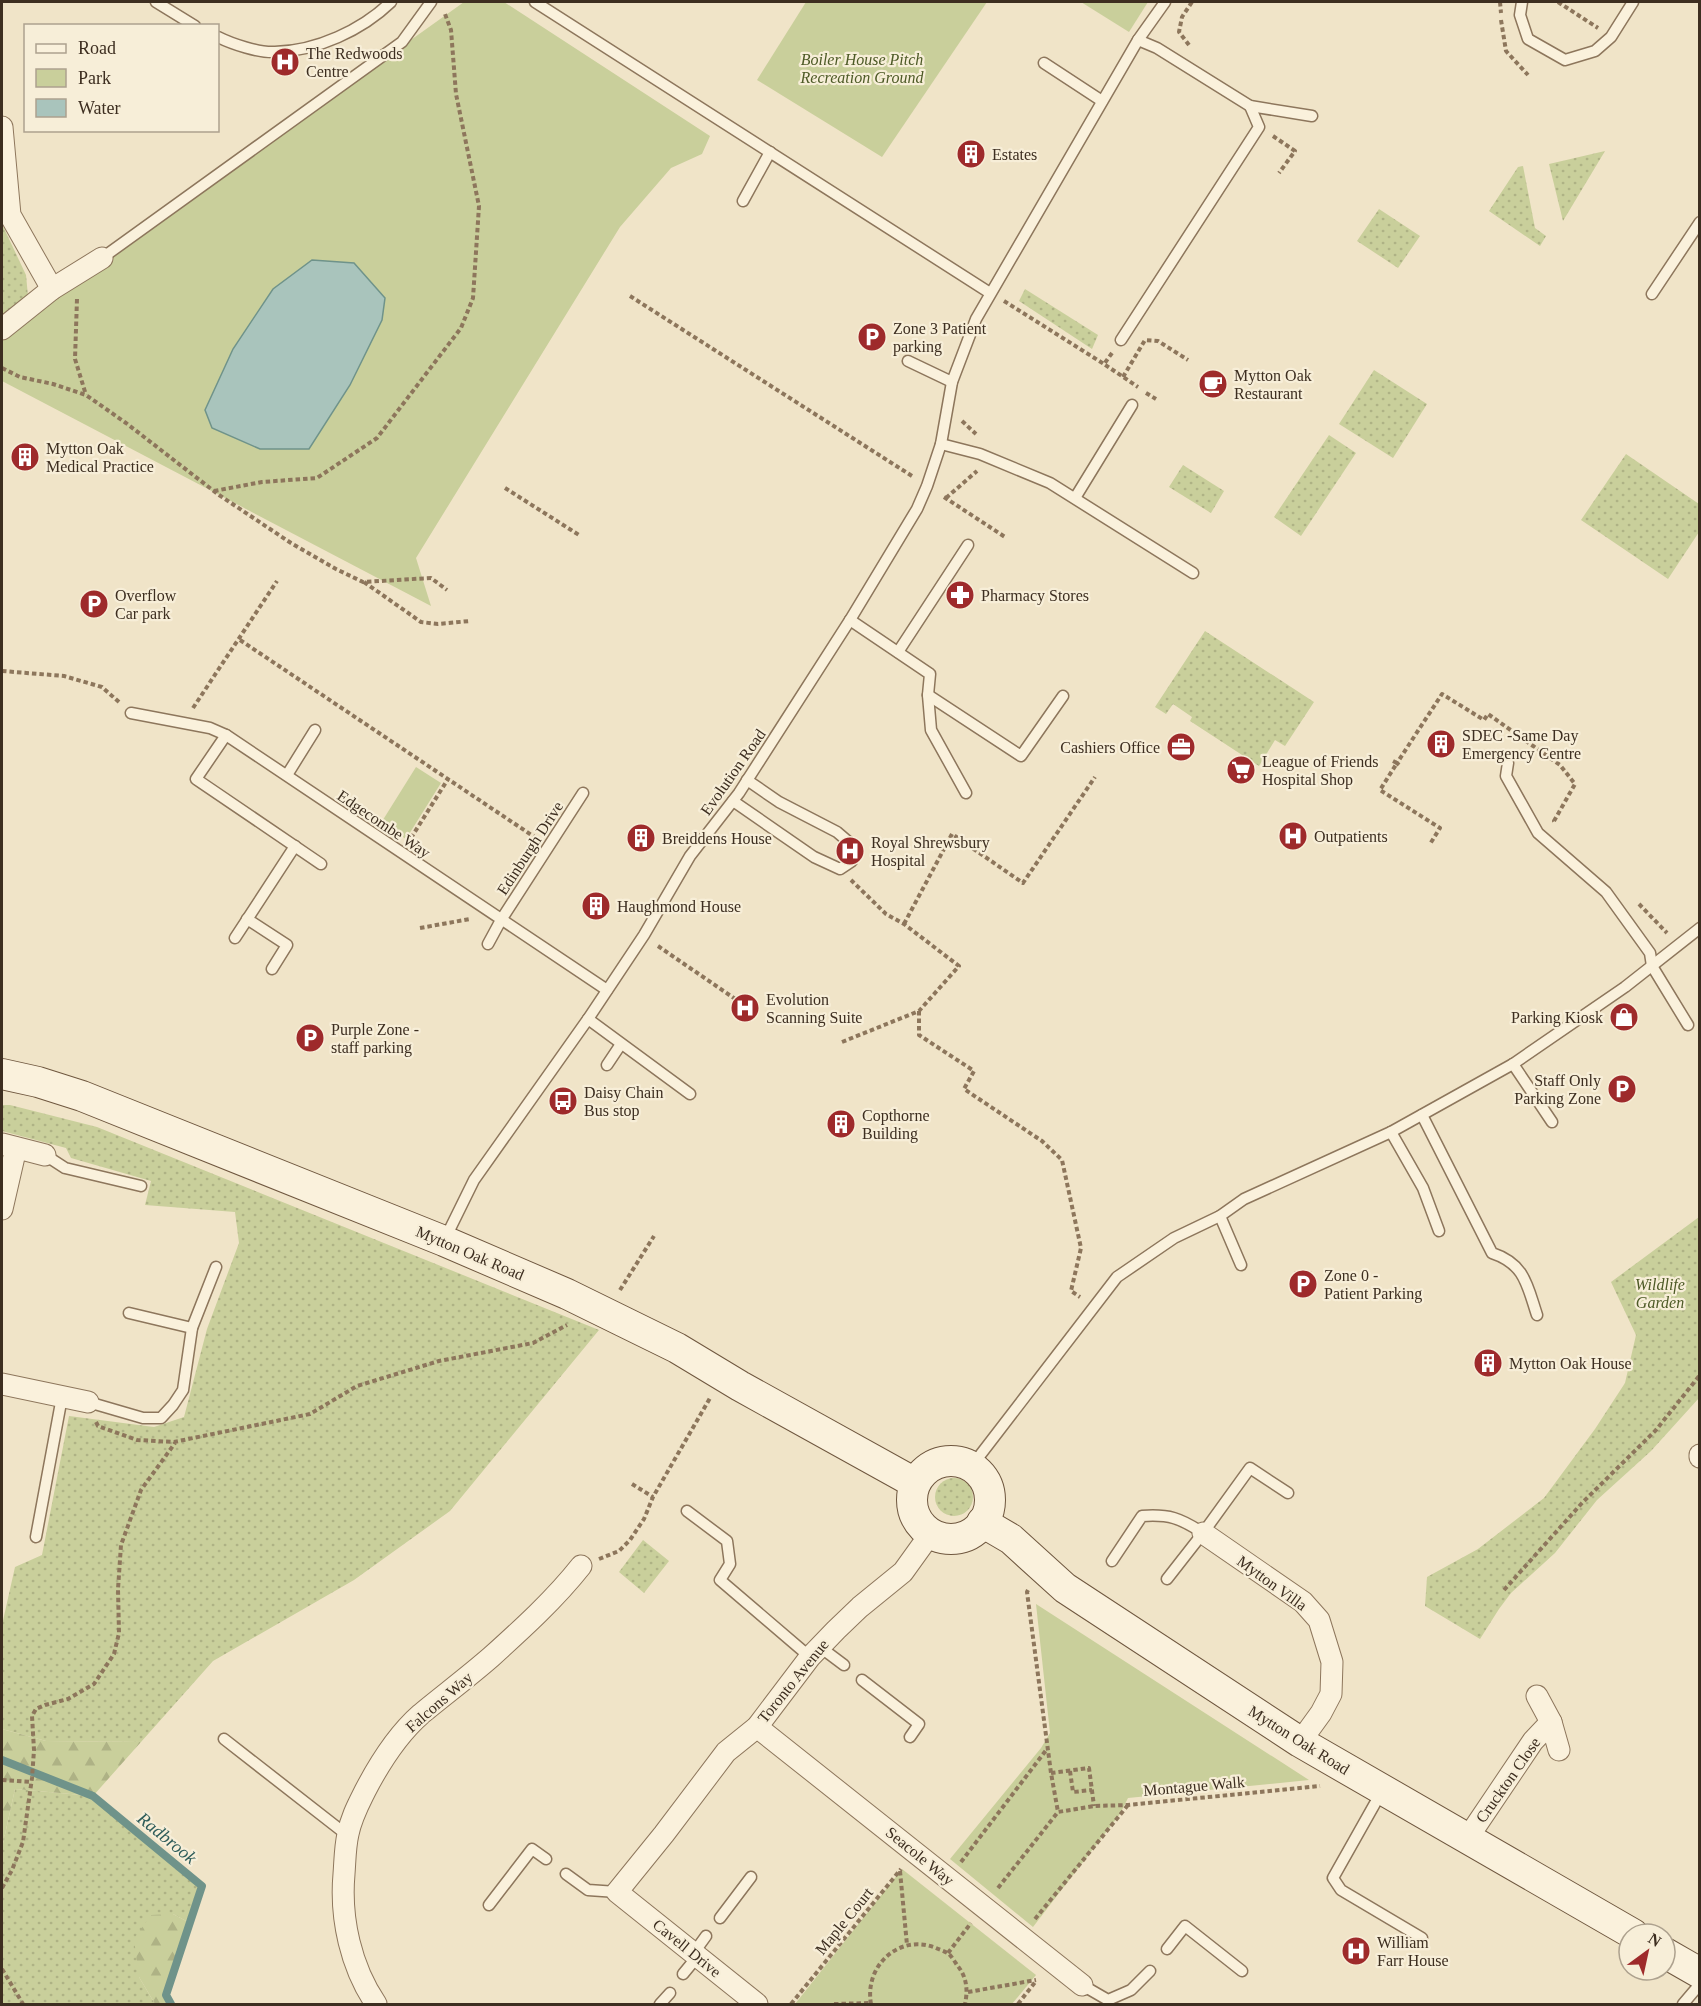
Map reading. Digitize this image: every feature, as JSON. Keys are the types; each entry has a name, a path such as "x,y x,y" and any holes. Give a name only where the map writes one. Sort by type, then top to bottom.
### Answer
{"main road":[{"name":"Mytton Oak Road","path":"2,1074 38,1082 82,1096 444,1241 567,1294 677,1348 740,1386 915,1483"},
{"path":"946,1461 959,1462 971,1467 979,1473 989,1492 989,1502 982,1522 965,1536 953,1538 931,1533 915,1517 912,1506 915,1483 923,1472 934,1464 946,1461"},
{"name":"Mytton Oak Road","path":"982,1522 1011,1539 1065,1588 1300,1742 1617,1925"},
{"path":"1677,1960 1700,1973"}],"street":[{"path":"2,127 10,215 52,289"},
{"path":"2,329 52,289 102,258"},
{"path":"2,1209 9,1146 45,1155"},
{"path":"2,1384 87,1402"},
{"name":"Toronto Avenue","path":"617,1892 726,1752 757,1727 815,1652 860,1607 903,1572 931,1533"},
{"name":"Mytton Villa","path":"1203,1533 1302,1602 1319,1620 1332,1662 1331,1694 1321,1713 1300,1742"},
{"name":"Falcons Way","path":"376,2004 368,1992 354,1959 345,1925 342,1893 347,1835 353,1814 374,1773 398,1738 420,1715 492,1656 568,1582 581,1566"},
{"path":"1536,1696 1551,1722 1559,1750"},
{"name":"Cruckton Close","path":"1467,1839 1533,1741 1551,1722"},
{"name":"Seacole Way","path":"757,1727 1082,1985"},
{"name":"Cavell Drive","path":"617,1892 758,2004"}],"lane":[{"path":"156,2 173,6 193,24"},
{"path":"219,38 230,43 274,52 316,46 358,28 392,2"},
{"path":"102,258 402,42 431,2"},
{"path":"535,2 990,293"},
{"name":"Evolution Road","path":"444,1241 474,1180 588,1019 644,935 690,856 747,780 850,620 916,509 927,486 940,444 952,382 976,319 1138,40 1166,2"},
{"path":"1522,2 1520,15 1527,39 1565,60 1595,51 1611,37 1633,2"},
{"path":"1138,40 1157,48 1250,106 1312,116"},
{"path":"1044,63 1102,101"},
{"path":"1121,340 1259,127 1250,106"},
{"path":"743,201 770,152"},
{"path":"1652,294 1700,222"},
{"path":"909,361 952,382"},
{"path":"1074,498 1132,405"},
{"path":"940,444 980,454 1050,483 1193,573"},
{"path":"898,652 968,545"},
{"path":"850,620 930,674 928,695 931,730 966,793"},
{"path":"928,695 1021,756 1062,696"},
{"name":"Edgecombe Way","path":"131,713 210,728 226,735 400,854 607,990"},
{"path":"287,775 315,730"},
{"path":"226,735 196,779 321,864"},
{"path":"1508,763 1506,776 1538,833 1606,892 1650,953 1652,966 1688,1025"},
{"path":"733,801 814,857 840,869 852,861 851,844 837,832 779,802 747,780"},
{"name":"Edinburgh Drive","path":"488,944 497,917 549,846 583,793"},
{"path":"234,938 294,846"},
{"path":"247,919 287,945 272,969"},
{"path":"971,1467 1117,1277 1174,1238 1220,1216 1244,1199 1391,1132 1513,1064 1625,987 1700,928"},
{"path":"588,1019 690,1094"},
{"path":"607,1065 621,1044"},
{"path":"1513,1064 1552,1122"},
{"path":"1422,1115 1492,1253 1507,1258 1525,1276 1537,1315"},
{"path":"1391,1132 1423,1188 1439,1231"},
{"path":"45,1155 65,1168 141,1186"},
{"path":"1220,1216 1241,1265"},
{"path":"87,1402 143,1418 161,1418 183,1390 192,1328 216,1267"},
{"path":"129,1312 192,1328"},
{"path":"36,1537 62,1397"},
{"path":"1167,1579 1250,1468 1288,1493"},
{"path":"687,1511 727,1541 730,1564 720,1580 815,1652 844,1665"},
{"path":"1112,1561 1142,1516 1163,1515 1184,1520 1203,1533"},
{"path":"862,1680 920,1724 910,1737"},
{"path":"224,1739 347,1835"},
{"path":"1382,1791 1333,1878 1341,1890 1422,1938"},
{"path":"489,1905 532,1849 546,1859"},
{"path":"566,1874 588,1890 617,1892"},
{"path":"720,1918 751,1877"},
{"path":"1167,1949 1185,1926 1242,1971"},
{"path":"684,1974 706,1936"},
{"path":"1082,1985 1107,2002 1131,1990 1150,1971"},
{"path":"1683,2004 1700,1984"},
{"path":"660,2004 670,1993"}],"path":[{"path":"1190,46 1179,32 1182,16 1192,2"},
{"path":"1558,2 1598,28"},
{"path":"214,491 262,482 317,478 377,438 461,327 473,298 479,206 456,94 451,30 443,11"},
{"path":"1259,127 1295,151 1279,173"},
{"path":"76,274 78,310 75,359 86,395"},
{"path":"630,296 914,477"},
{"path":"997,310 1002,300 1156,399"},
{"path":"1104,364 1121,340"},
{"path":"1123,377 1145,340 1158,341 1188,360"},
{"path":"2,368 20,377 53,384 86,395 214,491 291,543 363,582 421,622 438,624 470,621"},
{"path":"960,419 981,439"},
{"path":"979,469 972,478 945,497 1005,537"},
{"path":"505,488 579,535"},
{"path":"363,582 431,578 447,590"},
{"path":"184,722 277,581"},
{"path":"240,640 549,846"},
{"path":"2,671 64,676 102,687 131,713"},
{"path":"1431,844 1440,828 1380,790 1440,693 1484,720 1488,714 1560,765 1575,784 1554,821 1562,829"},
{"path":"904,924 952,834 1023,883 1095,777"},
{"path":"400,854 448,779"},
{"path":"840,869 886,914 904,924 959,966 919,1011 842,1042"},
{"path":"1636,902 1668,934 1676,928"},
{"path":"420,928 497,917"},
{"path":"657,945 741,1003"},
{"path":"919,1011 919,1035 974,1071 964,1089 1042,1141 1062,1160 1082,1248 1071,1291 1093,1308"},
{"path":"620,1290 654,1236"},
{"path":"87,1402 98,1426 137,1440 176,1442 310,1414 357,1386 439,1361 533,1343 574,1322"},
{"path":"1504,1590 1582,1503 1656,1430 1700,1375"},
{"path":"581,1566 619,1551 630,1540 644,1519 653,1497 713,1392"},
{"path":"2,1888 23,1842 32,1780 34,1750 32,1716 36,1709 68,1699 94,1684 114,1654 118,1633 117,1589 121,1545 141,1490 176,1442"},
{"path":"632,1484 653,1497"},
{"path":"948,1953 1058,1812 1047,1748 1027,1592 1031,1586"},
{"path":"957,1867 1047,1748"},
{"path":"1051,1773 1089,1768 1094,1806"},
{"path":"1070,1771 1073,1792 1092,1790"},
{"path":"2,1780 32,1780"},
{"name":"Montague Walk","path":"1058,1812 1094,1806 1324,1786"},
{"path":"1031,1924 1128,1804"},
{"name":"Maple Court","path":"791,2004 915,1852"},
{"path":"900,1870 907,1945"},
{"path":"834,2004 870,2004 870,1980 878,1964 889,1953 907,1945 925,1944 948,1953 963,1972 968,1992 965,2004"},
{"path":"1018,2004 1051,1961"},
{"path":"2,1969 23,2004"},
{"path":"968,1992 1036,1980"}],"green space":[{"path":"464,2 504,2 710,136 702,154 671,168 620,227 416,558 431,606 2,381 2,332"},
{"name":"Boiler House Pitch Recreation Ground","path":"806,2 987,2 882,157 757,80"},
{"path":"1081,2 1148,2 1129,32"},
{"path":"1605,151 1563,221 1549,164"},
{"path":"1523,166 1535,228 1546,236 1540,246 1489,211 1518,167"},
{"path":"1379,209 1420,236 1398,268 1357,241"},
{"path":"2,224 26,275 28,296 2,317"},
{"path":"1025,289 1098,335 1092,349 1019,301"},
{"path":"1374,370 1427,404 1393,458 1339,424"},
{"path":"1329,435 1356,453 1301,536 1274,517"},
{"path":"1626,454 1699,504 1699,532 1668,579 1581,520"},
{"path":"1183,465 1224,491 1211,513 1169,487"},
{"path":"1205,631 1314,702 1285,746 1275,740 1259,766 1190,721 1192,717 1173,704 1166,714 1155,707"},
{"path":"416,767 441,783 406,839 381,823"},
{"path":"2,1105 10,1105 97,1127 599,1330 450,1511 354,1580 213,1661 141,1742 46,1741 2,1729 2,1625 15,1567 42,1555 69,1416 154,1427 184,1417 207,1329 239,1243 235,1212 145,1205 151,1181 71,1158 66,1148 2,1131"},
{"name":"Wildlife Garden","path":"1699,1217 1699,1398 1651,1451 1597,1500 1555,1553 1511,1593 1480,1639 1425,1606 1427,1577 1478,1549 1544,1498 1595,1429 1625,1383 1636,1335 1611,1282"},
{"path":"954,1478 961,1479 967,1484 972,1490 972,1504 967,1510 961,1515 954,1516 947,1515 941,1510 936,1504 935,1497 936,1490 941,1484 947,1479"},
{"path":"643,1540 669,1561 644,1593 619,1572"},
{"path":"1036,1604 1309,1780 1128,1798 1120,1814 1033,1927 950,1859 1041,1748 1050,1733"},
{"path":"2,1729 46,1741 141,1742 93,1796 15,1789 2,1848"},
{"path":"15,1789 93,1796 202,1886 190,1923 173,1914 139,1977 155,2004 2,2004 2,1848"},
{"path":"902,1869 1036,1975 1012,2004 795,2004"},
{"path":"173,1914 190,1923 166,1995 171,2004 155,2004 139,1977 134,1939 151,1915"}],"water":[{"path":"312,260 354,263 385,298 382,320 350,385 309,449 260,449 212,428 205,410 233,349 273,289"}],"waterway":[{"name":"Radbrook","path":"2,1760 93,1796 202,1886 166,1995 171,2004"}],"place":[{"name":"The Redwoods Centre","path":"285,62"},
{"name":"Estates","path":"971,154"},
{"name":"Zone 3 Patient parking","path":"872,337"},
{"name":"Mytton Oak Restaurant","path":"1213,384"},
{"name":"Mytton Oak Medical Practice","path":"25,457"},
{"name":"Pharmacy Stores","path":"960,595"},
{"name":"Overflow Car park","path":"94,604"},
{"name":"SDEC -Same Day Emergency Centre","path":"1441,744"},
{"name":"Cashiers Office","path":"1181,747"},
{"name":"League of Friends Hospital Shop","path":"1241,770"},
{"name":"Outpatients","path":"1293,836"},
{"name":"Breiddens House","path":"641,838"},
{"name":"Royal Shrewsbury Hospital","path":"850,851"},
{"name":"Haughmond House","path":"596,906"},
{"name":"Evolution Scanning Suite","path":"745,1008"},
{"name":"Parking Kiosk","path":"1624,1017"},
{"name":"Purple Zone - staff parking","path":"310,1038"},
{"name":"Staff Only Parking Zone","path":"1622,1089"},
{"name":"Daisy Chain Bus stop","path":"563,1101"},
{"name":"Copthorne Building","path":"841,1124"},
{"name":"Zone 0 - Patient Parking","path":"1303,1284"},
{"name":"Mytton Oak House","path":"1488,1363"},
{"name":"William Farr House","path":"1356,1951"}]}
